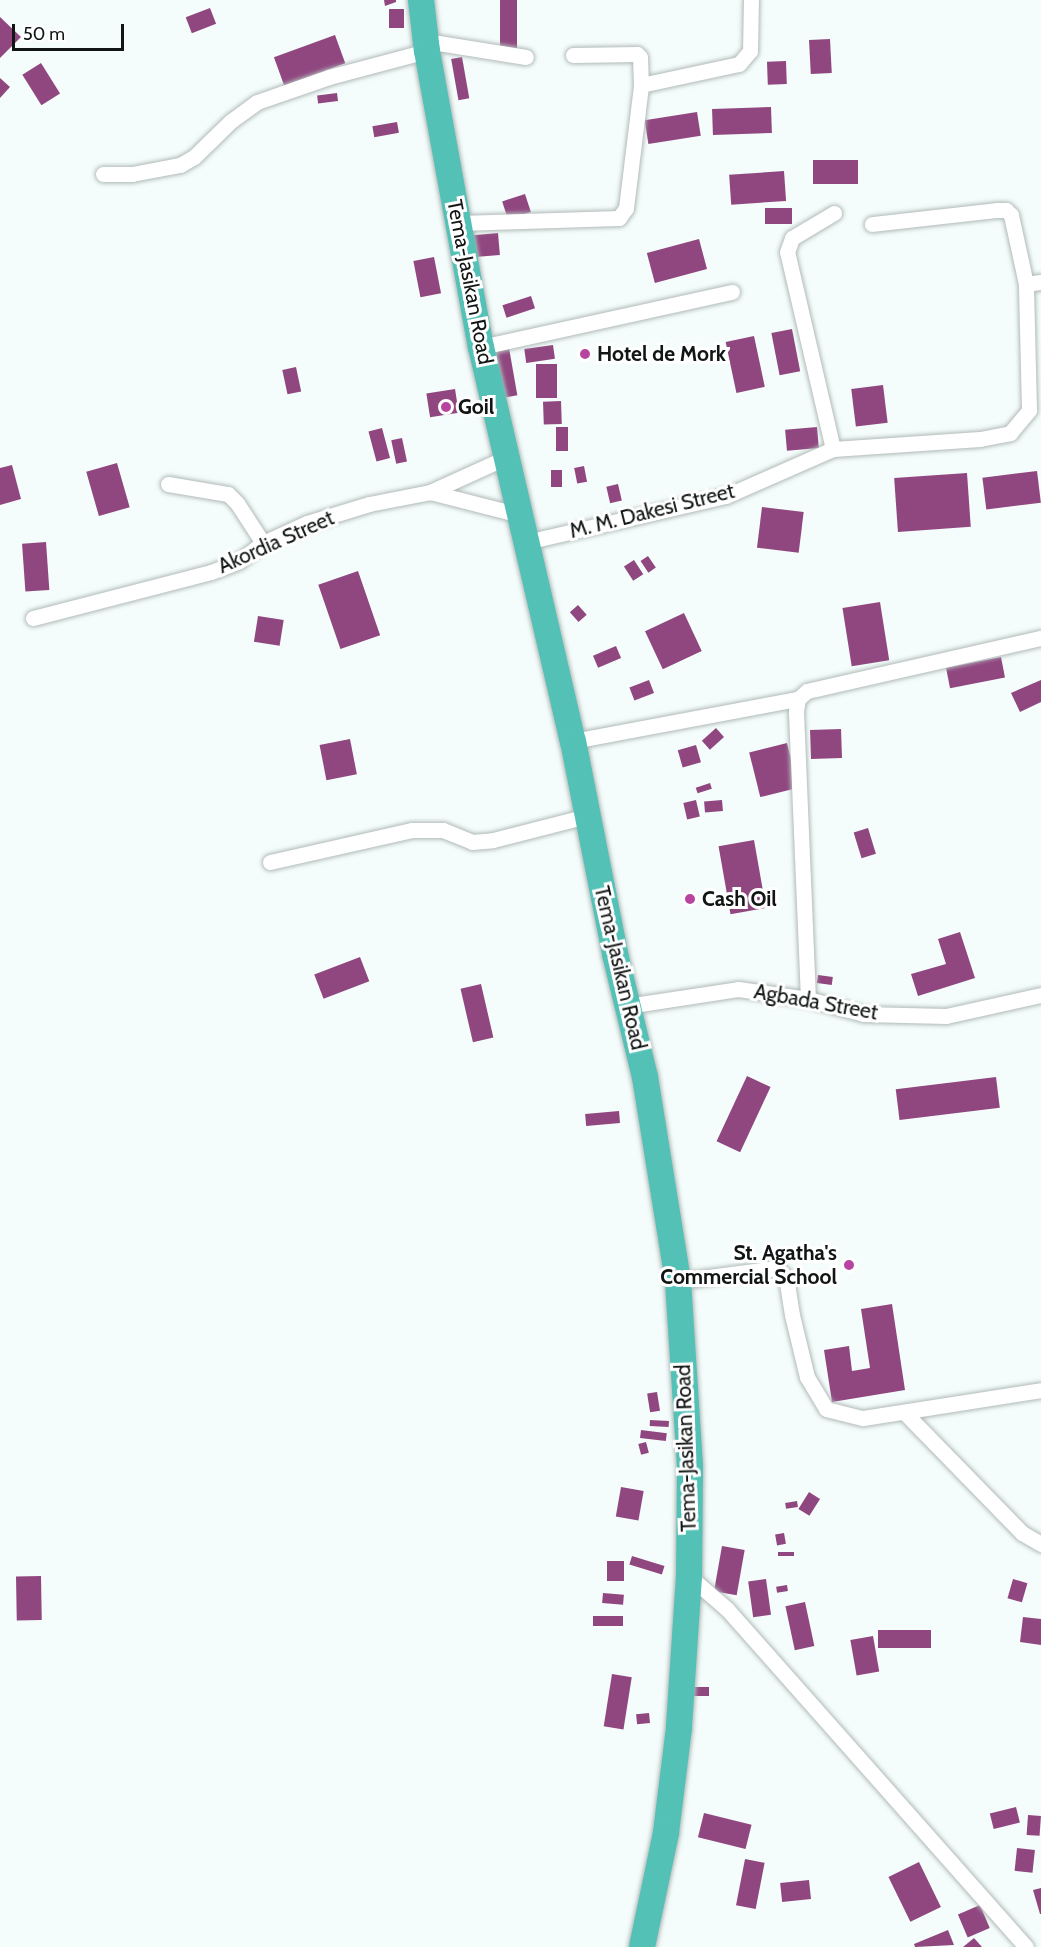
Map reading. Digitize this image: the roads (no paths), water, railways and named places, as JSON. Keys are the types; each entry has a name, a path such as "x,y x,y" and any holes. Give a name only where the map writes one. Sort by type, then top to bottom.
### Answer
{"highway":[{"name":"Tema-Jasikan Road","path":"421,0 427,46 481,347 573,741 627,1006 645,1077 678,1281 690,1467 689,1576 679,1728 666,1833 642,1947"}],"street":[{"path":"641,85 739,64 750,51 752,0"},
{"path":"103,174 132,174 180,165 194,157 231,121 256,102 427,46 526,57"},
{"path":"459,223 618,218 626,208 641,85 640,57 637,54 573,55"},
{"name":"M. M. Dakesi Street","path":"526,542 726,496 833,449 980,440 1010,433 1029,410 1034,283 1011,215 1006,210 872,224"},
{"path":"833,449 787,252 792,238 834,213"},
{"path":"481,347 732,292"},
{"path":"430,492 507,457"},
{"path":"168,484 228,494 237,503 263,543"},
{"name":"Akordia Street","path":"33,618 211,572 239,561 263,543 307,523 369,504 430,492 520,515"},
{"path":"573,741 798,699 807,691 1041,638"},
{"path":"798,699 796,711 808,999"},
{"path":"270,862 412,830 443,830 472,842 493,840 587,816"},
{"name":"Agbada Street","path":"627,1006 738,989 808,999 864,1014 946,1016 1041,995"},
{"path":"678,1281 777,1268 786,1277 792,1315 807,1377 826,1408 863,1418 1041,1390"},
{"path":"905,1413 1022,1533 1041,1544"},
{"path":"689,1576 727,1609 1026,1947"}],"place":[{"name":"Hotel de Mork","path":"585,354"},
{"name":"Goil","path":"446,407"},
{"name":"Cash Oil","path":"690,899"},
{"name":"St. Agatha's Commercial School","path":"849,1265"}]}
